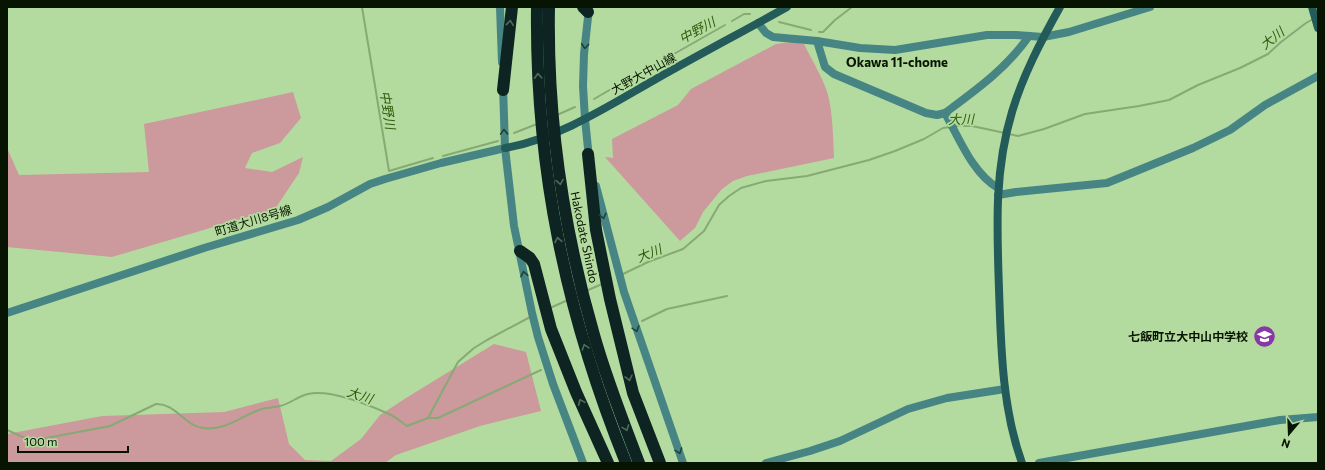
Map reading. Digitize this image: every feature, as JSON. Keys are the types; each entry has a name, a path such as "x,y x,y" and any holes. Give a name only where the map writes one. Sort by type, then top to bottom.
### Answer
{"highway":[{"path":"503,90 512,7"},
{"name":"Hakodate Shindo","path":"537,7 537,58 546,113 552,211 576,318 603,403 626,463"},
{"name":"Hakodate Shindo","path":"546,113 550,58 550,7"},
{"name":"Hakodate Shindo","path":"549,146 587,311 603,365 639,463"},
{"path":"588,154 596,230 610,299 633,393 660,463"},
{"path":"520,251 530,258 534,264 551,329 576,392 608,463"}],"street":[{"path":"500,7 505,148 514,226 538,337 553,384 583,463"},
{"name":"大野大中山線","path":"505,148 549,135 585,119 787,7"},
{"path":"1022,463 1016,447 1005,389 997,222 1000,166 1004,142 1018,93 1043,37 1060,7"},
{"path":"758,23 766,33 772,37 817,41 860,48 895,50 988,35 1043,37 1069,32 1150,7"},
{"path":"587,9 583,86 588,154 616,267 683,463"},
{"path":"1313,10 1318,28"},
{"path":"817,41 825,67 834,74 926,113 937,115 945,113 996,73 1012,58 1029,36"},
{"path":"945,113 953,130 979,173 998,192 1016,192 1107,183 1193,148 1230,130 1265,104 1318,76"},
{"name":"町道大川8号線","path":"7,313 204,248 298,220 328,207 370,184 385,179 441,163 505,148"},
{"path":"766,463 840,441 915,407 947,398 1005,389"},
{"path":"1039,463 1280,420 1318,417"}],"shaded area":[{"path":"791,42 804,44 826,88 832,118 834,158 747,176 733,181 722,189 703,212 695,228 680,241 605,157 613,158 612,139 678,105 691,89 776,44"},
{"path":"293,92 301,118 280,143 252,153 245,168 272,172 303,157 299,173 275,209 112,257 7,247 7,148 19,175 149,172 144,124"},
{"path":"494,344 526,352 541,411 480,426 396,455 385,463 7,463 7,434 102,416 224,412 278,398 289,444 305,460 331,461 361,439 380,415"}],"waterway":[{"name":"中野川","path":"362,7 389,171 433,158"},
{"name":"中野川","path":"819,32 823,32 835,20 852,7"},
{"name":"中野川","path":"732,21 744,14 750,14"},
{"name":"大川","path":"1009,134 1018,136 1044,129 1085,114 1169,100 1198,85 1240,68 1268,54 1281,42 1313,19"},
{"name":"中野川","path":"779,22 811,30"},
{"name":"中野川","path":"658,63 725,25"},
{"name":"中野川","path":"594,99 651,66"},
{"name":"中野川","path":"557,115 575,107"},
{"name":"中野川","path":"514,133 537,124"},
{"name":"大川","path":"954,126 972,126 1005,133"},
{"name":"大川","path":"623,274 648,262 683,249 704,231 719,205 741,188 766,181 807,176 869,160 924,139 943,128 950,127"},
{"name":"中野川","path":"443,156 498,141"},
{"name":"大川","path":"586,291 602,284"},
{"path":"642,321 667,309 727,296"},
{"name":"大川","path":"550,308 568,300"},
{"name":"大川","path":"7,430 25,438 36,440 110,426 156,404 169,407 197,426 211,428 232,423 262,409 284,405 304,395 317,393 338,396 360,402 392,415 407,426 428,418 458,362 474,348 532,316"},
{"path":"428,418 438,418 541,370"}],"place":[{"name":"七飯町立大中山中学校","path":"1264,336"}],"district":[{"name":"Okawa 11-chome","path":"897,62"}]}
